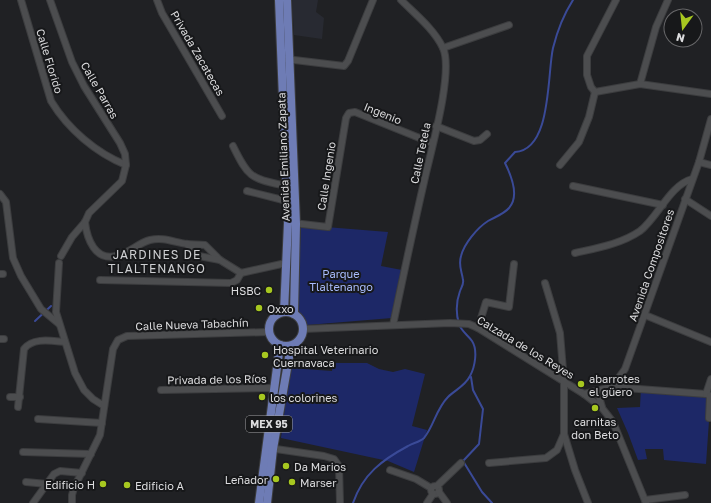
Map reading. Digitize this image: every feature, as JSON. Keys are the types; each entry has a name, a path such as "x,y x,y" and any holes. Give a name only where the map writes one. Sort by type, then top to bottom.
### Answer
{"main road":[{"name":"Avenida Emiliano Zapata","path":"279,0 286,59 294,314"},
{"name":"Avenida Emiliano Zapata","path":"284,312 286,263 292,223 287,201 286,186 287,0"},
{"path":"284,312 294,314 301,320 303,329 300,340 291,346 280,345 275,342 269,332 273,319 284,312"},
{"name":"MEX 95","path":"266,503 274,388 280,345"},
{"name":"MEX 95","path":"258,503 291,346"}],"street":[{"name":"Calle Florido","path":"21,0 51,101 60,115 103,154 126,165"},
{"name":"Calle Parras","path":"50,0 72,62 84,86 120,143 125,154 126,165"},
{"name":"Privada Zacatecas","path":"157,0 162,13 222,116"},
{"path":"286,59 344,66 348,61 373,0"},
{"name":"Calle Tetela","path":"393,325 436,126 444,80 445,60 443,48 432,30 401,0"},
{"path":"595,92 591,87 587,75 587,56 616,0"},
{"path":"640,84 656,27 668,0"},
{"path":"443,48 509,24"},
{"path":"595,92 640,84 711,94"},
{"path":"560,165 579,142 589,117 595,92"},
{"name":"Ingenio","path":"349,113 355,112 432,143"},
{"name":"Calle Ingenio","path":"292,223 328,227 346,118 349,113"},
{"name":"Avenida Compositores","path":"612,387 625,369 645,315 699,162 711,119"},
{"path":"436,126 474,141 480,140 487,134"},
{"path":"233,146 249,175 258,180 286,186"},
{"path":"699,162 711,165"},
{"path":"61,256 72,237 85,222 89,213 122,181 126,165"},
{"path":"576,253 610,245 640,231 680,184 692,179"},
{"path":"573,186 663,205"},
{"path":"247,191 287,201"},
{"path":"0,194 6,202 14,258 21,276 41,309 61,325"},
{"path":"685,199 711,216"},
{"path":"85,222 88,239 95,251 109,256 116,256 149,241 167,239 187,244 205,245 220,260 242,273"},
{"path":"187,244 199,256 220,260"},
{"path":"59,263 56,312 65,342 75,373 84,390 93,399 104,406"},
{"path":"100,280 231,283 242,273 286,263"},
{"path":"478,328 486,302 509,307 514,264"},
{"path":"545,283 560,333 564,380 564,434 575,470 588,503"},
{"path":"645,315 711,342"},
{"name":"Calzada de los Reyes","path":"303,329 450,323 471,325 478,328 564,380 602,408 613,422 645,501"},
{"name":"Calle Nueva Tabachín","path":"72,503 72,495 100,435 113,349 118,340 127,336 269,332"},
{"path":"18,407 24,349 28,343 34,341 65,342"},
{"path":"709,418 711,379"},
{"path":"584,394 612,387 709,395"},
{"name":"Privada de los Ríos","path":"161,390 274,388"},
{"path":"602,408 599,397 603,390"},
{"path":"10,397 20,397"},
{"path":"38,419 102,423"},
{"path":"489,463 546,458 557,450 564,434"},
{"path":"269,448 334,459 339,466 340,503"},
{"path":"23,452 91,454"},
{"path":"427,503 435,490 461,463"},
{"path":"390,470 416,479 435,490 447,503"},
{"path":"33,503 54,474 60,471 82,473"},
{"path":"26,482 47,484"},
{"path":"645,501 685,495"}],"shaded area":[{"path":"292,0 318,0 316,12 324,18 322,39 294,35"}],"green space":[{"name":"Parque Tlaltenango","path":"301,225 388,232 381,266 402,270 392,318 307,325 304,318 297,312"},
{"path":"333,363 367,363 379,369 393,372 405,369 425,374 412,426 427,430 414,472 388,461 281,438 290,368 332,371"},
{"path":"641,387 705,394 711,392 706,464 664,460 663,449 645,449 647,459 638,460 617,408 640,407"}],"waterway":[{"path":"353,503 362,484 374,469 399,451 421,441 424,438 444,402 451,394 465,383 472,372 475,349 472,341 460,326 457,312 458,299 463,283 460,266 461,256 465,246 475,232 488,221 505,212 512,203 514,198 513,186 510,173 505,163 515,152 527,148 536,139 542,125 546,109 553,48 561,23 573,0"},
{"path":"35,321 51,306"},
{"path":"471,377 473,390 483,409 479,444 463,461 482,492 492,503"}],"place":[{"name":"HSBC","path":"269,290"},
{"name":"Oxxo","path":"259,308"},
{"name":"Hospital Veterinario Cuernavaca","path":"265,355"},
{"name":"abarrotes el güero","path":"581,384"},
{"name":"los colorines","path":"262,397"},
{"name":"carnitas don Beto","path":"595,408"},
{"name":"Da Marios","path":"286,466"},
{"name":"Leñador","path":"276,479"},
{"name":"Marser","path":"292,482"},
{"name":"Edificio H","path":"103,484"},
{"name":"Edificio A","path":"127,485"}],"district":[{"name":"JARDINES DE TLALTENANGO","path":"157,261"}]}
